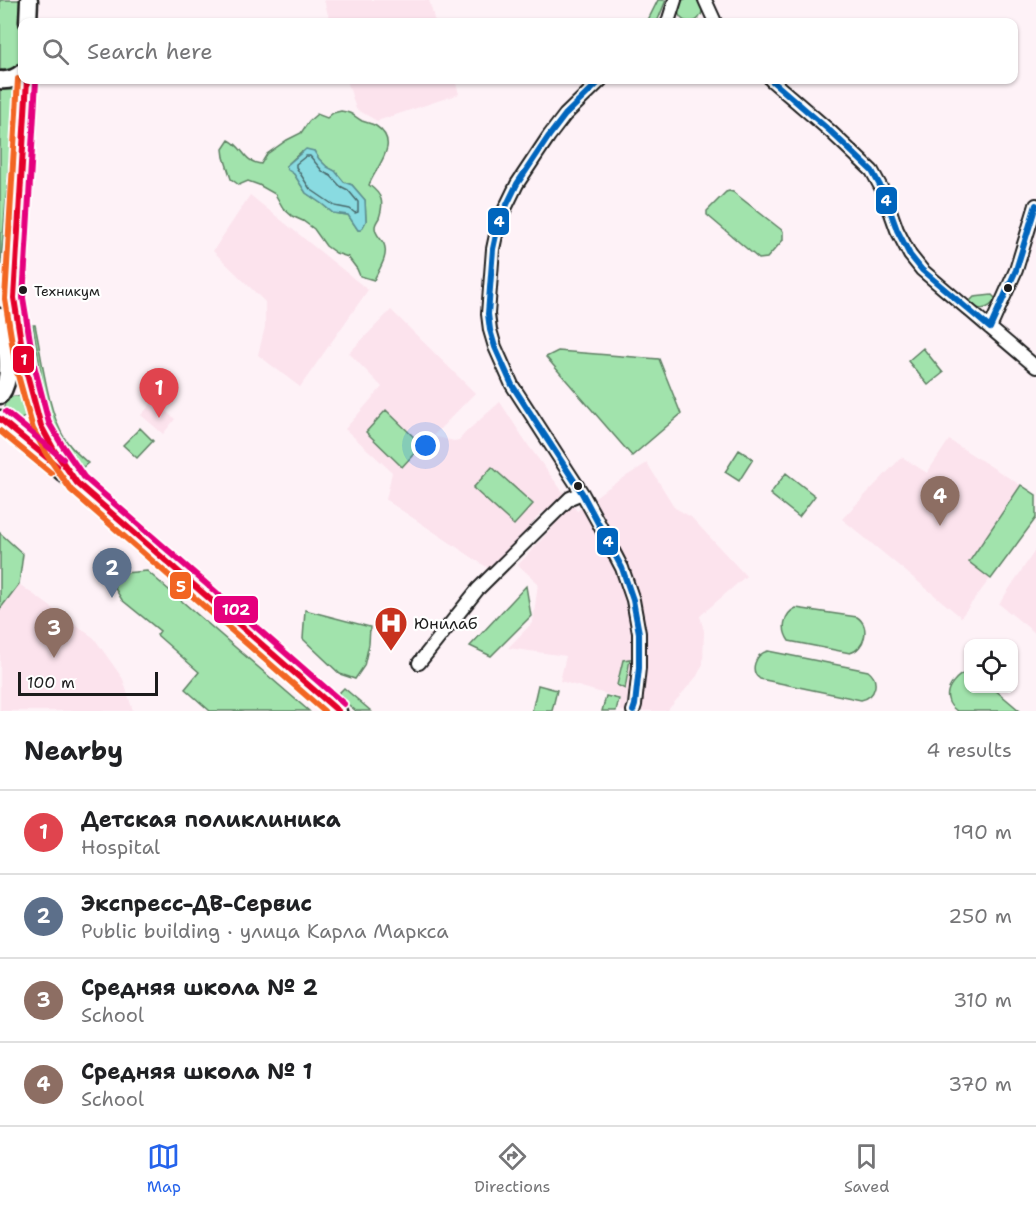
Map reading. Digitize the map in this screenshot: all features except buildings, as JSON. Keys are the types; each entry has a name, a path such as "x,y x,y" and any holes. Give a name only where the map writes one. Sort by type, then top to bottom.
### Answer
{"main road":[{"path":"28,18 29,0"},
{"path":"0,81 18,77"},
{"path":"27,84 14,298 34,402 46,437 77,483"},
{"path":"0,317 8,355 7,385 1,394"},
{"path":"1,394 13,388 21,388 29,393 34,402 33,414 26,424 14,426 1,421"},
{"path":"1,421 77,483 339,711"}],"street":[{"path":"669,18 674,2"},
{"path":"674,2 673,15 675,18"},
{"path":"705,18 708,12 706,3"},
{"path":"706,3 713,18"},
{"path":"597,84 565,115 549,136 517,184 498,221 489,304 490,330 512,385 582,493 614,551 633,600 639,633 639,668 633,711"},
{"path":"776,84 872,171 910,255 930,277 1036,367"},
{"path":"990,328 1016,270 1036,205"},
{"path":"419,663 478,589 570,498 582,493"}],"shaded area":[{"path":"324,0 429,0 434,18 329,18"},
{"path":"348,84 456,84 459,94 377,121 356,109"},
{"path":"250,195 368,290 300,387 258,355 265,327 265,302 213,251"},
{"path":"391,310 475,393 433,436 459,440 500,402 528,445 577,511 647,463 675,508 691,517 746,576 700,616 704,631 703,664 697,676 667,711 620,711 620,698 560,681 566,656 508,648 533,622 538,583 518,565 554,526 543,511 491,570 386,500 392,472 345,429 382,387 349,353"},
{"path":"154,401 175,419 163,434 141,415"},
{"path":"949,440 1036,495 1036,518 961,617 842,519 902,457 927,473"},
{"path":"1036,549 1036,634 999,604"},
{"path":"19,584 94,638 123,679 133,711 0,711 0,609"}],"green space":[{"path":"685,-1 695,-1 701,5 701,15 698,18 682,18 679,15 679,5"},
{"path":"0,0 22,0 21,18 18,18 18,64 6,70 0,70"},
{"path":"658,0 666,0 659,18 649,18"},
{"path":"0,90 15,90 0,273"},
{"path":"341,111 352,114 374,125 387,140 385,155 369,185 380,196 382,204 375,227 385,249 383,262 374,280 360,276 348,257 326,246 314,229 283,208 275,194 248,181 239,185 231,179 224,157 223,149 229,140 250,160 261,164 267,154 301,133 317,114 327,118","holes":["314,151 319,159 335,171 344,182 352,185 365,200 366,221 361,230 358,230 348,215 333,213 306,193 286,166 301,152"]},
{"path":"729,191 783,231 783,240 767,258 759,259 707,215 707,211"},
{"path":"992,295 996,299 990,306 984,308 976,308 968,303 974,297"},
{"path":"33,325 35,325 55,419 68,443 88,463 83,467 62,447 48,415"},
{"path":"923,348 943,373 928,385 908,361"},
{"path":"558,351 659,359 681,414 632,456 546,357"},
{"path":"16,396 24,400 28,408 24,416 16,420 8,416 4,408 8,400"},
{"path":"386,410 422,445 402,467 366,432"},
{"path":"140,428 153,441 137,458 123,445"},
{"path":"739,450 753,459 739,481 725,472"},
{"path":"492,467 533,504 514,525 473,488"},
{"path":"786,473 815,496 799,517 770,494"},
{"path":"1021,485 1036,495 1036,518 991,579 969,562"},
{"path":"0,533 23,554 19,584 0,609"},
{"path":"147,571 309,711 210,711 185,689 199,672 157,635 160,631 122,600 113,585 116,583 113,574"},
{"path":"526,586 531,616 491,656 470,646"},
{"path":"796,608 857,617 865,631 862,642 855,651 850,653 789,641 784,627 788,614"},
{"path":"305,610 370,627 364,666 355,679 340,674 303,639"},
{"path":"768,651 868,671 874,679 875,688 870,695 861,700 760,679 755,672 755,663 763,653"},
{"path":"630,659 625,689 617,685 623,660"},
{"path":"964,673 964,693 999,693 1020,711 957,711 949,703 948,695 950,686"},
{"path":"538,685 557,690 552,711 532,711"},
{"path":"344,688 371,711 356,711 337,695"},
{"path":"606,696 619,699 616,711 602,711"}],"water":[{"path":"306,149 314,151 327,167 335,171 344,182 352,185 365,200 366,221 361,230 358,230 348,215 333,213 306,193 294,174 288,170 286,166"}],"transit line":[{"name":"5","path":"18,79 5,299 16,368 33,429 47,455 71,490 324,711"},
{"name":"1","path":"27,84 14,298 25,367 41,426 54,450 77,483 338,711"},
{"name":"102","path":"36,84 23,298 34,365 49,423 84,477 344,704"},
{"name":"4","path":"597,84 565,115 549,136 517,184 499,221 493,249 488,314 495,347 512,385 582,493 622,568 633,600 639,633 639,668 633,711"},
{"name":"4","path":"776,84 872,171 910,255 922,270 990,328"},
{"name":"4","path":"990,328 1016,270 1036,205"},
{"name":"102","path":"6,412 63,459"},
{"name":"1","path":"0,419 57,466"},
{"name":"5","path":"0,431 51,473"}],"place":[{"name":"Техникум","path":"23,290"},
{"name":"Детская поликлиника","path":"159,418"},
{"name":"Средняя школа № 1","path":"940,526"},
{"name":"Экспресс-ДВ-Сервис","path":"112,598"},
{"name":"Юнилаб","path":"391,652"},
{"name":"Средняя школа № 2","path":"54,658"}]}
